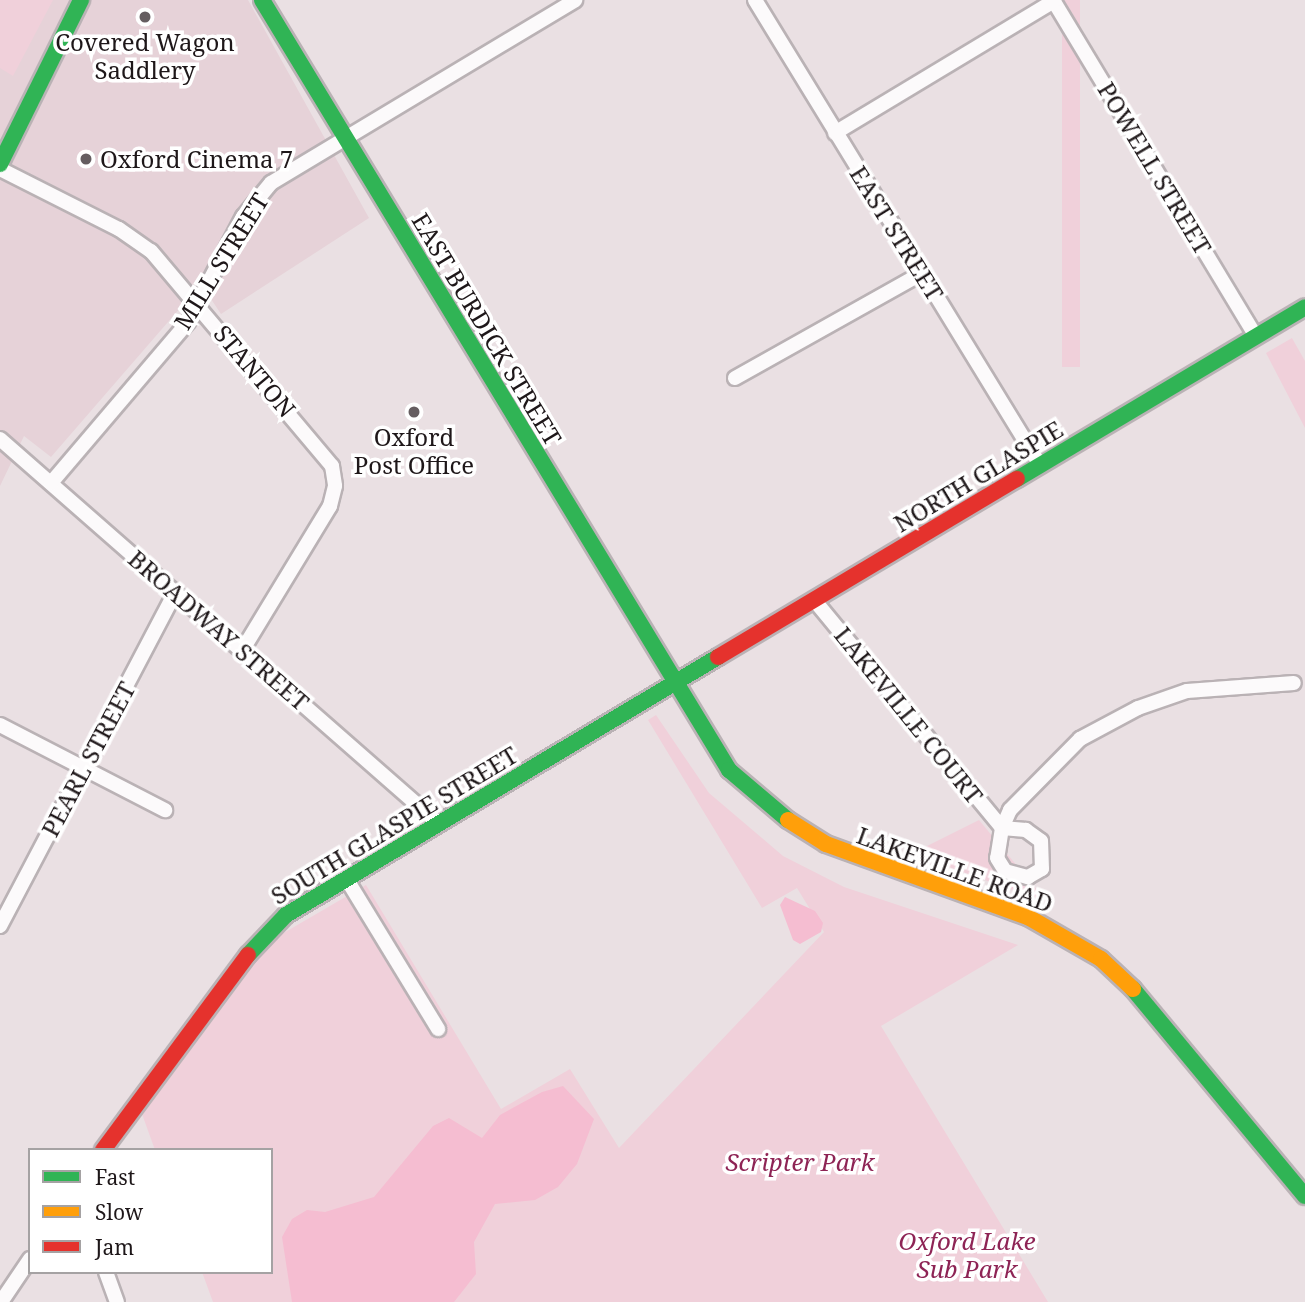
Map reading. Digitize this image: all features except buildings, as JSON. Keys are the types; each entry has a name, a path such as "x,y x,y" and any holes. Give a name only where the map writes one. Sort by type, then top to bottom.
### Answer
{"main road":[{"path":"0,166 81,0"},
{"name":"EAST BURDICK STREET","path":"262,0 673,682"},
{"name":"NORTH GLASPIE","path":"673,682 815,601 1305,307"},
{"name":"SOUTH GLASPIE STREET","path":"104,1148 262,936 286,915 673,682"},
{"name":"LAKEVILLE ROAD","path":"673,682 729,770 790,824 855,857 1040,922 1108,964 1157,1014 1305,1196"}],"street":[{"name":"MILL STREET","path":"51,482 199,304 256,197 273,181 575,0"},
{"name":"EAST STREET","path":"755,0 1040,465"},
{"path":"835,133 1054,1"},
{"name":"POWELL STREET","path":"1054,1 1256,336"},
{"name":"STANTON","path":"0,166 136,239 199,304 320,448 334,477 325,515 242,651"},
{"path":"735,378 922,272"},
{"name":"BROADWAY STREET","path":"0,439 437,822"},
{"name":"PEARL STREET","path":"0,926 85,769 175,592"},
{"name":"LAKEVILLE COURT","path":"815,601 1002,828 1010,810 1048,766 1080,739 1118,717 1186,691 1294,683"},
{"path":"0,725 166,810"},
{"path":"346,878 438,1029"},
{"path":"1,1302 28,1262"},
{"path":"107,1274 117,1302"}],"shaded area":[{"path":"0,0 248,0 369,218 221,314 197,278 181,307 51,457 24,436 0,486"},
{"path":"785,897 815,911 823,923 821,932 800,944 793,940 780,905"},
{"path":"563,1086 594,1119 577,1164 558,1187 535,1200 495,1204 474,1242 476,1274 454,1302 292,1302 282,1237 292,1219 307,1210 325,1212 374,1197 433,1126 449,1118 482,1138 500,1115 542,1092"}],"green space":[{"path":"0,0 53,0 13,76 0,68"},
{"path":"1062,0 1080,0 1080,367 1062,367"},
{"path":"1292,338 1305,361 1305,428 1266,353"},
{"name":"Scripter Park","path":"656,715 709,793 783,856 844,887 1018,945 881,1026 1048,1302 213,1302 203,1274 273,1274 273,1148 154,1148 142,1114 232,977 225,967 366,885 501,1109 570,1069 619,1148 824,932 797,888 762,908 648,720"},
{"path":"979,820 1047,902 911,854"}],"traffic: fast":[{"path":"0,164 81,0"},
{"path":"262,0 729,770 788,820"},
{"path":"1017,479 1305,307"},
{"path":"248,955 286,915 718,657"},
{"path":"1133,989 1305,1196"}],"traffic: slow":[{"path":"788,820 826,844 1028,917 1101,959 1133,989"}],"traffic: jam":[{"path":"718,657 1017,479"},
{"path":"104,1148 248,955"}],"place":[{"name":"Covered Wagon Saddlery","path":"145,17"},
{"name":"Oxford Cinema 7","path":"86,159"},
{"name":"Oxford Post Office","path":"414,412"}],"park label":[{"name":"Oxford Lake Sub Park","path":"967,1255"}]}
